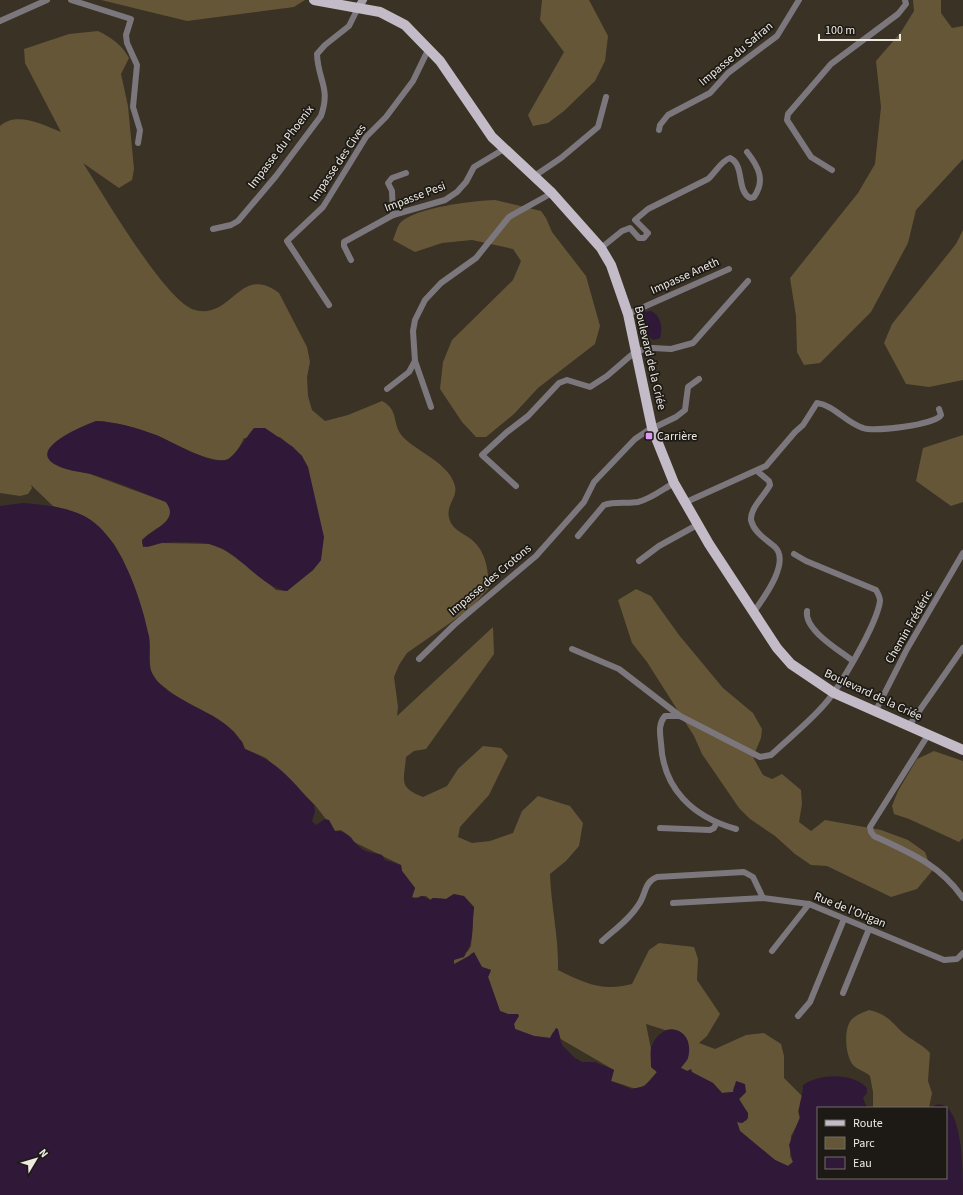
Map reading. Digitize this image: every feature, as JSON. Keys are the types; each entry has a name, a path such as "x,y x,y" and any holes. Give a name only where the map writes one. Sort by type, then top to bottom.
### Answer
{"main road":[{"name":"Boulevard de la Criée","path":"314,0 361,4 405,24 440,61 492,137 533,177 552,193 601,248 611,265 628,314 652,428 674,482 697,525 777,648 791,664 834,694 963,750"}],"street":[{"path":"0,22 47,0"},
{"path":"71,0 131,19 126,34 127,43 137,65 133,107 140,130 138,143"},
{"name":"Impasse du Safran","path":"659,130 660,125 668,115 710,93 728,73 777,36 799,0"},
{"path":"832,170 811,157 787,120 788,114 831,64 898,14 906,4 905,0"},
{"name":"Impasse du Phoenix","path":"213,229 231,225 238,221 276,176 321,116 325,104 326,93 317,67 317,54 325,45 349,26 361,4"},
{"name":"Impasse des Cives","path":"329,305 287,241 323,207 366,136 386,117 413,81 429,48"},
{"path":"533,177 561,158 598,127 606,97"},
{"name":"Impasse Pesi","path":"351,260 344,246 344,242 393,216 445,200 457,192 466,182 474,167 504,149"},
{"path":"601,248 622,231 630,228 639,238 644,238 648,233 635,220 648,209 708,179 716,172 725,160 730,158 734,160 738,168 742,188 746,196 750,198 754,197 758,191 760,181 757,166 747,152"},
{"path":"393,216 392,191 388,183 392,178 406,173"},
{"path":"431,407 416,362 413,331 415,320 426,300 441,283 476,258 509,217 552,193"},
{"name":"Impasse Aneth","path":"628,314 729,269"},
{"path":"516,486 482,455 507,432 528,416 559,383 567,380 590,387 607,376 636,351 652,348 670,349 693,343 748,281"},
{"path":"387,389 409,372 416,362"},
{"name":"Impasse des Crotons","path":"419,659 454,625 536,556 584,502 594,482 636,440 652,428 676,417 685,410 688,387 699,379"},
{"path":"684,503 766,466 776,457 794,432 803,425 817,403 824,404 851,424 864,429 900,427 935,420 941,415 939,409"},
{"path":"753,613 774,580 780,562 776,548 756,531 751,519 753,511 770,485 769,481 757,471"},
{"path":"578,536 604,505 610,503 637,502 647,499 674,482"},
{"path":"639,561 659,546 697,525"},
{"path":"572,649 618,669 680,716 760,757 766,757 822,707 834,694 853,661 874,618 880,601 876,590 806,561 794,554"},
{"name":"Chemin Frédéric","path":"875,712 907,649 963,554"},
{"path":"807,611 806,617 813,630 853,661"},
{"path":"908,726 963,648"},
{"path":"680,716 665,716 661,720 660,726 663,759 669,776 682,798 689,806 716,824 736,829"},
{"path":"928,735 870,827 871,832 874,836 932,865 947,878 963,898"},
{"path":"660,828 710,830 714,828 716,824"},
{"path":"602,941 635,910 641,902 648,883 657,877 744,872 753,877 763,898"},
{"name":"Rue de l'Origan","path":"673,903 763,898 809,904 944,960 957,959 963,952"},
{"path":"772,951 809,904"},
{"path":"798,1016 810,1002 844,919"},
{"path":"843,993 869,929"}],"green space":[{"path":"101,0 305,0 294,7 187,21"},
{"path":"542,0 589,0 608,36 605,61 595,81 564,111 548,123 533,126 528,115 564,52 540,20"},
{"path":"913,0 941,0 941,13 952,28 963,26 963,159 916,210 908,243 871,312 820,363 804,365 797,352 796,316 790,278 858,193 875,164 881,107 876,61 901,32 914,11"},
{"path":"98,31 116,42 129,58 121,74 128,106 134,169 132,180 119,188 83,163 135,245 168,288 183,303 195,310 208,311 228,301 245,288 255,284 266,286 279,293 307,347 310,362 307,377 308,396 312,410 325,421 348,415 382,401 391,409 400,433 404,438 433,459 447,471 452,478 455,486 455,494 449,511 451,524 455,529 468,537 479,547 487,566 489,588 470,609 407,653 399,665 394,677 398,707 397,716 493,627 494,654 426,749 414,751 406,757 404,782 406,786 423,797 447,786 458,769 483,746 501,748 508,756 489,795 460,827 458,837 472,843 490,841 513,833 522,811 538,796 570,806 583,823 579,846 566,861 550,874 558,970 576,979 594,985 603,987 622,986 632,984 649,950 659,943 694,947 698,959 697,980 720,1014 707,1036 699,1043 715,1049 746,1035 764,1033 781,1044 784,1056 784,1078 803,1097 798,1111 800,1119 791,1136 790,1156 793,1162 788,1166 775,1160 740,1131 737,1122 742,1123 747,1120 748,1116 739,1099 746,1092 734,1086 733,1092 722,1093 713,1083 681,1068 673,1029 665,1030 646,1024 651,1049 651,1067 657,1072 645,1085 636,1088 611,1081 614,1070 559,1038 553,1032 550,1038 534,1036 515,1029 514,1024 518,1014 508,1014 500,1011 488,977 491,970 482,967 472,953 454,965 454,959 468,951 471,946 474,907 454,894 446,899 433,898 431,900 426,896 417,898 412,897 415,888 402,871 401,865 354,842 351,837 341,830 335,831 315,805 266,758 245,749 242,741 158,682 150,670 144,616 123,560 114,544 100,528 84,516 53,506 31,485 32,488 28,494 20,496 0,493 0,126 7,122 22,119 38,123 61,132 25,63 24,49 69,34","holes":["96,421 142,430 192,452 221,460 228,459 233,455 238,450 244,438 280,437 302,456 321,560 313,570 287,591 276,590 243,562 223,549 209,544 162,543 147,547 142,544 145,538 167,521 170,516 170,510 166,502 90,474 70,470"]},
{"path":"495,200 541,211 552,232 586,276 600,326 595,344 538,388 514,414 486,437 476,437 462,422 440,389 443,362 452,340 513,280 521,261 513,249 472,240 442,243 415,252 393,240 400,223 408,217 418,213 445,206"},
{"path":"963,230 963,380 929,387 906,384 884,343 892,324 956,244"},
{"path":"963,435 963,502 951,506 916,481 923,448"},
{"path":"636,589 651,596 679,635 723,688 753,713 762,729 761,738 753,757 763,775 772,779 782,774 801,790 802,804 799,822 811,831 825,820 881,830 908,840 925,852 932,871 917,889 891,897 827,866 811,865 795,854 775,836 750,819 739,808 702,754 694,736 647,662 632,643 618,600"},
{"path":"934,751 963,761 963,838 959,842 909,819 894,814 892,806 898,791 917,759"},
{"path":"869,1010 880,1013 930,1053 928,1081 932,1093 929,1107 873,1107 873,1092 870,1076 854,1066 847,1050 847,1029 852,1019"}],"water":[{"path":"651,311 659,319 661,326 660,338 653,340 644,331 641,324 641,316 643,312"},
{"path":"96,421 119,424 142,430 200,456 219,460 226,460 233,455 254,428 265,428 293,447 302,456 308,467 324,537 321,560 313,570 287,591 268,583 231,554 210,544 161,543 143,547 142,540 163,524 170,514 166,502 101,477 60,467 48,459 48,452 52,445 60,438"},
{"path":"23,503 53,506 82,515 95,524 107,536 118,551 134,585 149,636 150,666 154,677 158,682 180,699 218,719 239,737 245,749 267,760 284,772 314,805 315,812 312,821 316,825 325,819 329,820 335,831 344,833 364,850 382,855 385,860 401,865 402,871 415,888 412,897 423,896 430,900 433,898 446,899 454,894 464,896 474,907 472,938 464,957 454,960 454,964 474,952 482,967 491,970 488,977 500,1011 508,1014 518,1014 519,1016 514,1024 515,1029 534,1036 550,1038 556,1028 558,1029 562,1045 575,1058 582,1062 595,1062 614,1070 611,1081 632,1089 645,1086 657,1072 651,1067 651,1048 656,1039 662,1033 669,1030 676,1030 682,1033 687,1039 689,1047 688,1058 681,1068 687,1071 691,1069 692,1072 713,1083 722,1093 733,1092 736,1081 745,1084 746,1092 739,1099 748,1113 748,1118 742,1123 737,1122 740,1131 775,1160 788,1166 793,1162 789,1145 800,1117 799,1110 803,1085 810,1081 835,1076 853,1079 867,1088 867,1093 863,1098 867,1107 817,1107 817,1179 947,1179 947,1108 955,1119 958,1131 962,1159 963,1195 0,1195 0,506"},
{"path":"940,1104 946,1107 933,1107"}],"place":[{"name":"Carrière","path":"649,436"}]}
